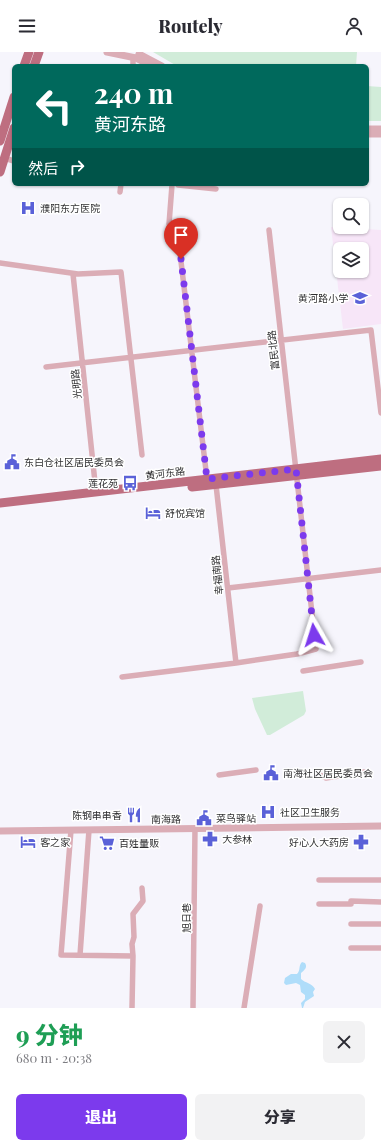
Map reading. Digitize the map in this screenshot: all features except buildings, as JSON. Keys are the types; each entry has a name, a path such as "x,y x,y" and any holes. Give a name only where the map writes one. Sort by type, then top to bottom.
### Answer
{"main road":[{"path":"25,64 29,52"},
{"path":"35,64 39,52"},
{"path":"0,141 12,103"},
{"path":"0,172 12,134"},
{"name":"黄河东路","path":"0,509 216,484 381,459"},
{"name":"黄河东路","path":"0,503 207,479 381,466"}],"street":[{"path":"107,52 132,55 138,54 158,64"},
{"path":"132,55 148,64"},
{"path":"369,130 381,130"},
{"path":"369,134 381,134"},
{"path":"4,158 12,160"},
{"path":"120,192 121,186"},
{"path":"175,186 168,219 169,224 177,228 207,479"},
{"path":"185,186 216,189"},
{"name":"富民北路","path":"236,663 297,654 316,649 269,230"},
{"path":"0,263 86,275 120,272 142,455"},
{"name":"光明路","path":"74,274 96,492"},
{"path":"46,367 371,330 381,413"},
{"name":"幸福南路","path":"216,484 236,663"},
{"path":"228,588 381,570"},
{"path":"303,671 361,662"},
{"path":"122,677 236,663"},
{"path":"219,776 256,770"},
{"path":"320,775 326,778 364,772"},
{"name":"南海路","path":"0,831 381,826"},
{"name":"旭日巷","path":"193,1008 195,828"},
{"path":"71,830 61,955 133,956"},
{"path":"80,955 89,830"},
{"path":"318,880 381,880"},
{"path":"132,1008 132,944 134,937 133,914 143,901 142,888"},
{"path":"319,904 381,902"},
{"path":"244,1008 260,906"},
{"path":"351,924 381,924"},
{"path":"351,948 381,948"}],"shaded area":[{"name":"黄河路小学","path":"331,227 333,227 333,234 369,234 369,229 381,230 381,324 343,329 337,278 369,278 369,242 333,242 333,244"}],"green space":[{"path":"153,52 357,52 356,64 174,64"},
{"path":"369,86 381,87 381,121 369,121"},
{"path":"303,691 306,711 304,715 270,735 267,735 255,709 252,698"}],"water":[{"path":"302,962 305,963 306,966 301,973 301,979 312,985 315,989 313,992 314,996 305,1002 303,1008 301,1003 305,999 305,995 301,992 300,985 296,983 286,985 284,983 285,978 291,974 297,974"}],"place":[{"name":"濮阳东方医院","path":"28,208"},
{"name":"黄河路小学","path":"360,298"},
{"name":"东白仓社区居民委员会","path":"12,462"},
{"name":"莲花苑","path":"130,483"},
{"name":"舒悦宾馆","path":"153,513"},
{"name":"南海社区居民委员会","path":"271,773"},
{"name":"社区卫生服务","path":"268,812"},
{"name":"陈钢串串香","path":"134,815"},
{"name":"菜鸟驿站","path":"204,818"},
{"name":"大参林","path":"210,839"},
{"name":"客之家","path":"28,842"},
{"name":"好心人大药房","path":"361,842"},
{"name":"百姓量贩","path":"107,843"}],"route":[{"path":"181,259 207,479 296,469 314,635"}]}
